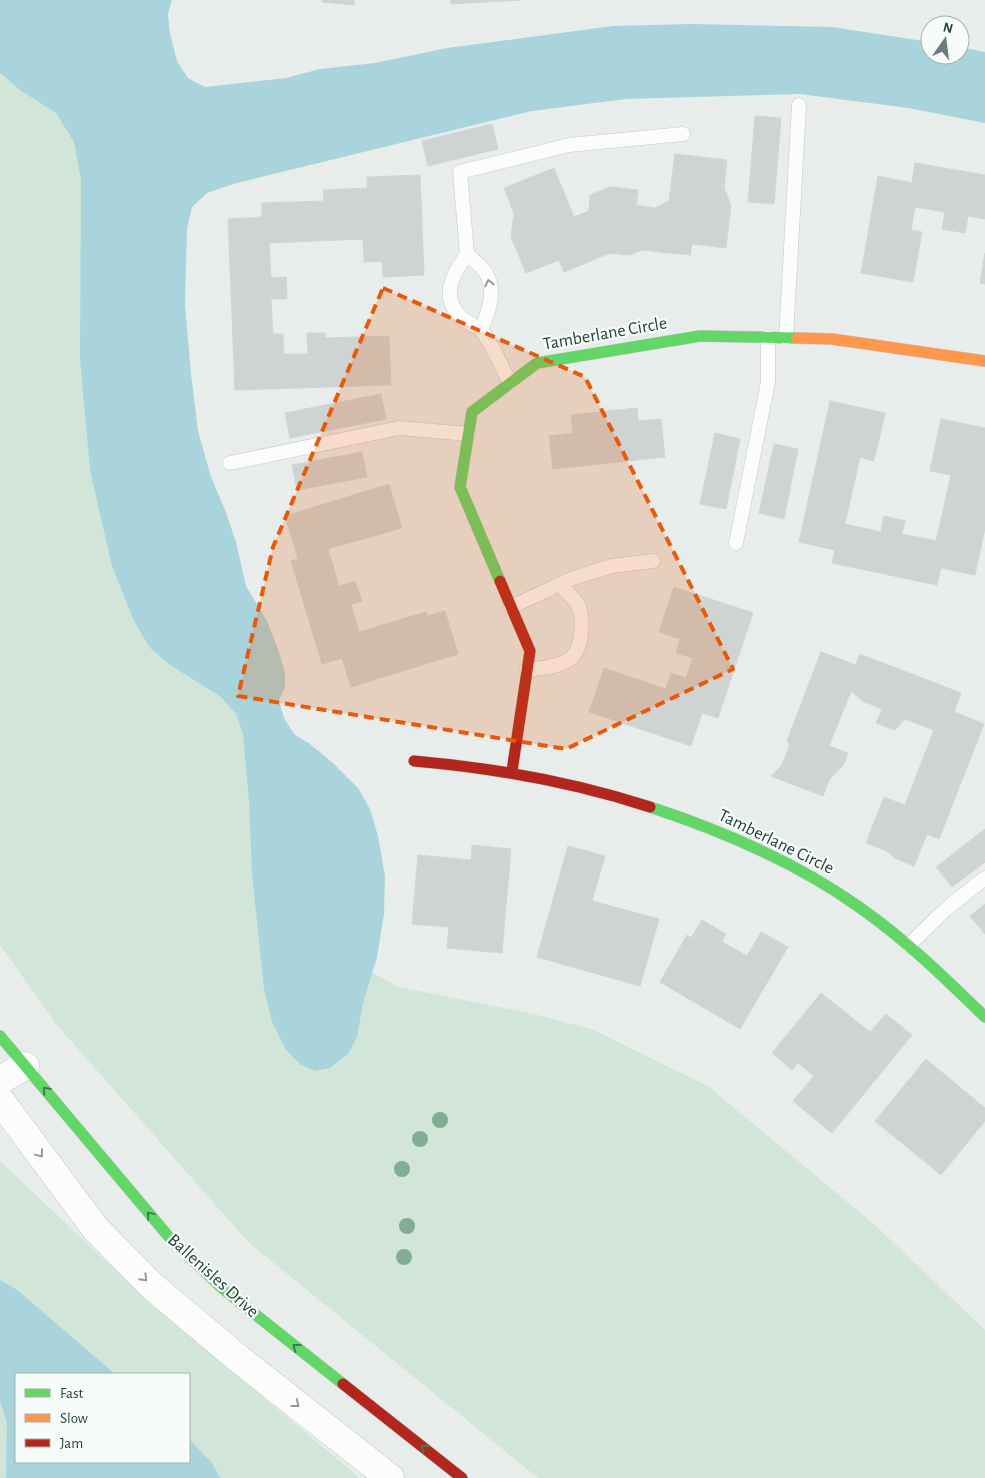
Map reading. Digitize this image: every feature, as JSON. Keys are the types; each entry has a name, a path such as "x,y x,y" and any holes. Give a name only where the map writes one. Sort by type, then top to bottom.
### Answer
{"street":[{"name":"Tamberlane Circle","path":"512,771 530,652 460,487 472,412 537,364 700,336 832,338 985,361"},
{"name":"Tamberlane Circle","path":"414,761 449,763 512,771 591,788 663,810 773,855 838,892 909,945 985,1017"},
{"name":"Ballenisles Drive","path":"0,1036 169,1237 222,1288 462,1478"},
{"path":"0,1080 25,1066"},
{"path":"0,1100 95,1228 152,1286 239,1359 390,1478"}],"lane":[{"path":"786,338 799,106"},
{"path":"510,383 481,330 465,321 455,311 450,298 451,281 467,254 460,172 568,145 683,134"},
{"path":"467,254 487,273 491,289 487,315 481,330"},
{"path":"736,543 768,382 768,337"},
{"path":"230,463 400,428 468,434"},
{"path":"511,607 573,578 612,566 653,561"},
{"path":"527,670 559,664 572,658 579,646 582,624 578,604 559,584"},
{"path":"909,945 946,909 985,878"}],"highlighted area":[{"path":"383,288 585,377 733,669 566,749 238,696 273,547"}],"green space":[{"path":"0,0 117,0 213,614 351,961 399,987 534,1014 594,1030 709,1087 875,1225 985,1330 985,1478 538,1478 248,1242 56,1024 0,945"},
{"path":"0,1161 146,1299 360,1478 0,1478"}],"water":[{"path":"0,0 172,0 168,14 170,34 177,61 188,78 205,87 286,78 320,69 375,63 447,48 613,26 691,24 832,27 920,40 920,65 970,65 970,49 985,52 985,123 908,108 800,94 626,99 532,111 233,184 207,193 192,207 187,229 185,305 198,431 211,477 236,542 246,586 267,621 279,652 285,673 285,687 279,700 284,718 294,734 310,744 333,763 358,788 370,809 378,836 385,876 384,914 377,957 363,1003 357,1037 348,1054 330,1068 315,1071 301,1065 286,1050 272,1022 264,989 252,874 249,801 243,734 236,714 221,697 170,665 150,648 134,621 112,566 90,470 80,359 81,180 74,142 56,113 20,90 0,73"},
{"path":"0,1280 16,1289 114,1373 15,1373 15,1463 190,1463 190,1440 211,1462 221,1478 6,1478 7,1423 0,1401"}],"building":[{"path":"322,0 354,0 354,5 322,2"},
{"path":"451,0 521,0 451,4"},
{"path":"755,116 781,118 774,204 748,202"},
{"path":"492,124 498,149 428,166 422,141"},
{"path":"675,154 727,160 724,188 731,205 726,248 692,244 690,255 642,250 629,255 610,253 564,272 559,260 526,273 511,237 514,213 504,188 554,168 574,217 589,211 590,195 610,187 638,190 636,205 655,208 669,201"},
{"path":"915,163 985,175 985,219 968,216 965,233 942,229 945,212 915,207 911,230 922,232 913,282 861,273 878,176 912,183"},
{"path":"420,175 424,275 383,277 382,261 364,262 363,239 269,243 271,278 286,277 287,299 271,299 273,334 283,334 284,354 308,354 307,333 325,333 325,338 389,336 391,385 235,390 228,219 262,217 262,203 324,201 323,190 367,188 367,177"},
{"path":"985,253 985,284 980,283"},
{"path":"381,394 386,419 290,438 285,413"},
{"path":"830,401 885,413 874,461 860,457 845,524 881,532 884,516 905,521 902,534 936,541 951,475 930,471 941,419 985,428 985,528 975,575 941,568 937,585 832,563 835,550 799,542"},
{"path":"637,408 638,421 661,419 665,457 553,469 549,436 573,433 571,415"},
{"path":"715,433 740,439 726,509 700,504"},
{"path":"774,444 798,449 784,519 759,513"},
{"path":"362,452 367,477 297,490 292,465"},
{"path":"389,484 402,528 328,549 339,586 355,581 362,601 351,604 359,632 426,612 427,616 445,611 458,654 351,687 342,658 322,664 291,561 298,559 285,516"},
{"path":"674,587 753,613 718,718 702,713 691,746 589,712 604,668 666,689 671,673 686,678 693,658 676,653 680,639 659,632"},
{"path":"821,652 856,665 860,654 961,693 954,712 984,724 939,839 927,834 914,866 895,858 885,850 866,843 884,797 905,805 934,730 905,719 895,730 876,723 882,709 863,701 851,691 829,746 848,753 844,764 829,780 823,796 771,776 782,765 790,744 787,741"},
{"path":"985,829 985,862 952,887 936,867"},
{"path":"472,845 511,849 502,953 447,948 449,927 412,924 418,855 471,860"},
{"path":"568,846 605,856 592,901 659,919 640,986 537,957"},
{"path":"985,904 985,934 970,916"},
{"path":"702,920 726,934 722,942 747,956 761,932 788,947 740,1029 660,982 687,935 691,938"},
{"path":"821,993 870,1032 886,1014 912,1035 832,1133 793,1101 814,1076 798,1063 792,1070 772,1053"},
{"path":"926,1059 985,1108 985,1121 941,1175 875,1121"}],"traffic: fast":[{"path":"500,581 460,487 472,412 537,363 700,336 797,338"},
{"path":"650,807 732,837 784,862 835,891 876,919 909,946 985,1017"},
{"path":"0,1036 169,1237 222,1288 343,1384"}],"traffic: slow":[{"path":"797,338 832,339 985,361"}],"traffic: jam":[{"path":"500,581 530,651 512,771"},
{"path":"414,761 534,777 592,790 650,807"},
{"path":"343,1384 462,1478"}]}
